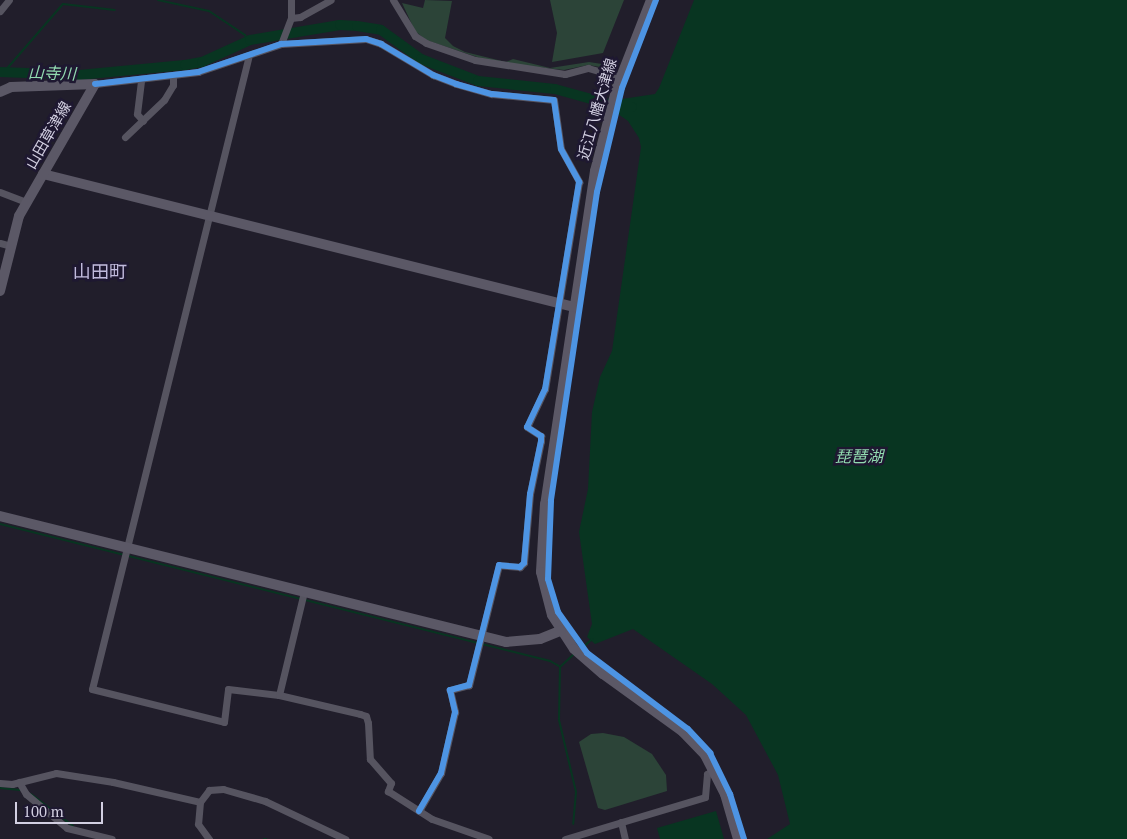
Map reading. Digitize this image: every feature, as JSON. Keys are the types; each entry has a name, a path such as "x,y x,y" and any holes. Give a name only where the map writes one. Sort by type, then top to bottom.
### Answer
{"main road":[{"name":"近江八幡大津線","path":"650,0 614,96 593,185 541,543 544,592 560,630 577,652 683,732 714,769 738,839"},
{"name":"山田草津線","path":"1,91 12,86 95,84"},
{"name":"山田草津線","path":"0,291 11,246 26,202 95,84"},
{"path":"43,174 574,307"},
{"path":"0,516 125,553 481,641 524,642 560,630"}],"street":[{"path":"0,11 9,0"},
{"path":"282,42 292,18 291,0"},
{"path":"292,18 331,0"},
{"path":"393,0 415,36 426,44 458,55 500,66 565,74 588,68 620,77"},
{"path":"95,84 173,77 249,55 282,42 366,39 381,44 433,75 456,84 492,94 554,100 561,149 579,182 546,389 527,427 541,436 541,441 530,494 524,563 520,567 499,566 469,685 450,690 455,712 441,773 419,811"},
{"path":"249,55 92,688 224,722 228,689 279,695 366,716 370,759 391,783 388,791 419,811 489,839"},
{"path":"125,137 164,100 173,85 173,77"},
{"path":"141,81 137,114 143,120"},
{"path":"0,192 26,202"},
{"path":"0,243 11,246"},
{"path":"279,695 303,597"},
{"path":"565,839 705,797 706,774 714,769"},
{"path":"0,783 19,782 56,773 113,782 200,802"},
{"path":"19,782 26,794 67,828 88,837 112,839"},
{"path":"208,839 198,824 200,802 209,790 239,792 265,801 345,839"},
{"path":"621,822 625,839"}],"shaded area":[{"path":"425,0 452,1 445,38 453,46 465,52 506,62 513,59 550,68 589,62 602,64 600,67 588,65 564,70 509,64 483,59 426,40 415,31 402,3 423,8"},
{"path":"550,0 624,0 603,53 552,62 557,33"},
{"path":"603,733 624,737 652,754 666,775 667,791 605,810 598,808 579,742 591,734"}],"water":[{"name":"琵琶湖","path":"694,0 1127,0 1127,839 767,839 790,824 778,775 746,715 712,684 633,629 595,644 587,637 592,624 579,532 588,489 592,412 600,377 612,351 641,147 639,138 628,121 618,114 622,99 655,94 659,88"},
{"path":"716,811 724,839 660,839 657,828"}],"waterway":[{"path":"158,0 209,11 245,35 248,41"},
{"path":"4,72 63,4 115,10"},
{"name":"山寺川","path":"0,72 79,75 185,65 202,62 250,40 340,25 381,30 421,59 478,81 555,89 620,107 632,107"},
{"path":"0,524 550,661 559,666"},
{"path":"581,649 592,639"},
{"path":"560,667 575,653"},
{"path":"560,667 559,720 576,792 573,824"},
{"path":"0,788 20,790"},
{"path":"31,794 73,826"}],"cycle path":[{"path":"656,0 622,88 597,192 551,501 548,579 558,612 587,653 688,729 710,753 730,794 744,839"},
{"path":"95,84 198,72 281,44 366,39 381,44 433,75 456,84 492,94 554,100 561,149 579,182 545,389 527,427 541,436 541,441 530,494 524,563 520,567 499,565 469,685 450,690 455,712 441,773 419,811"}],"district":[{"name":"山田町","path":"100,271"}]}
